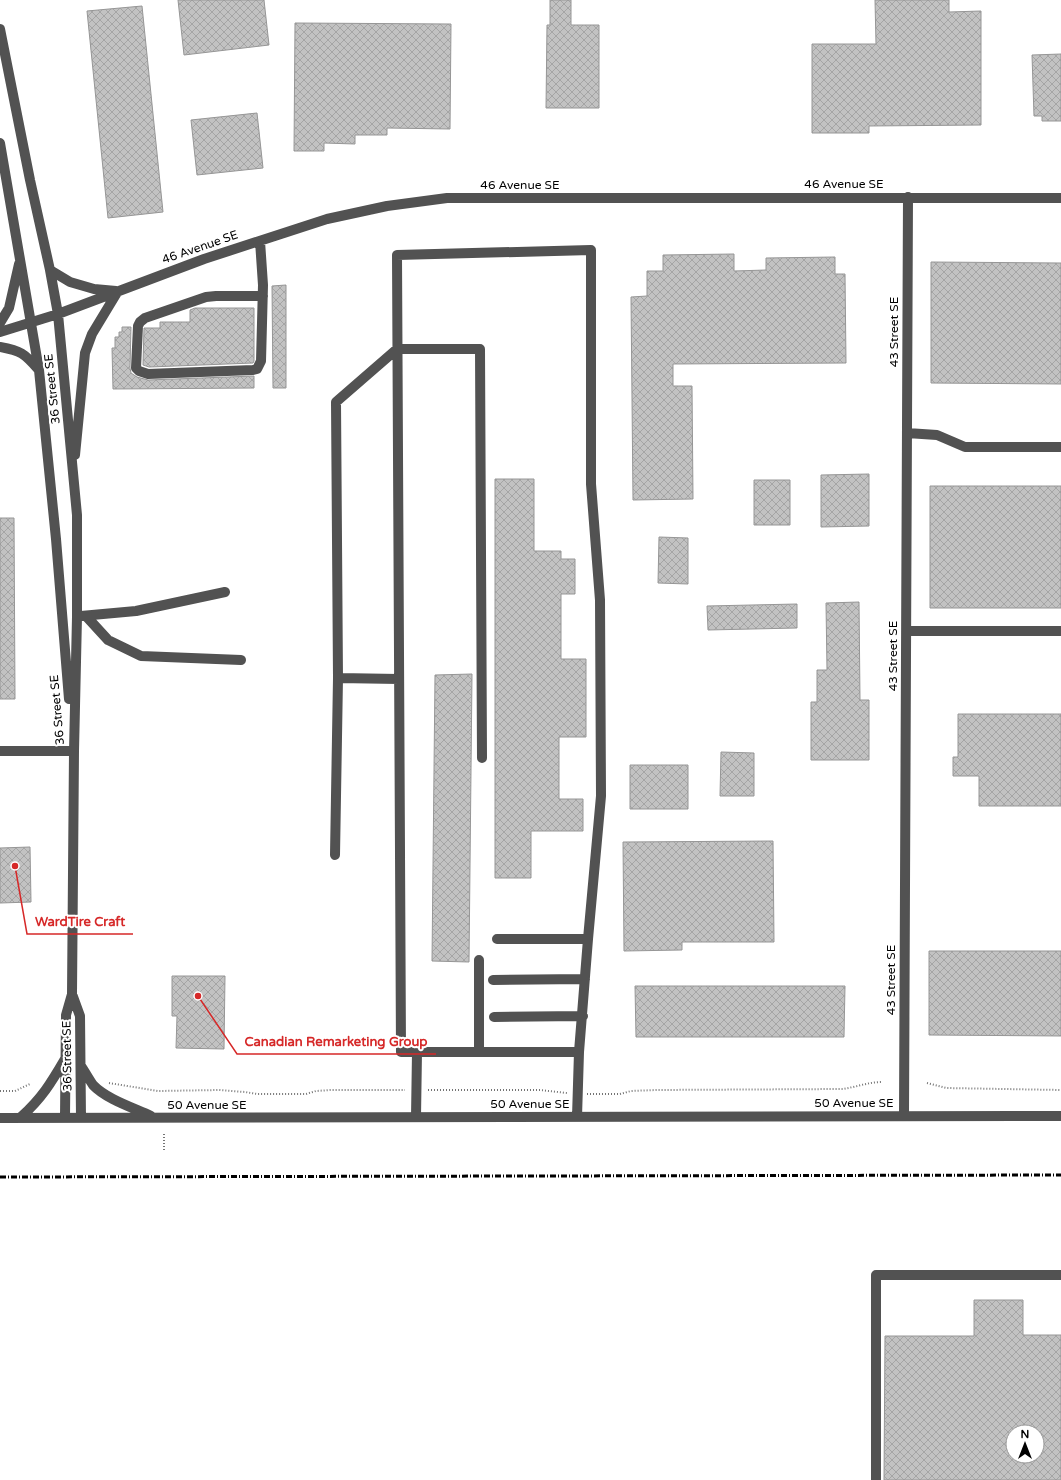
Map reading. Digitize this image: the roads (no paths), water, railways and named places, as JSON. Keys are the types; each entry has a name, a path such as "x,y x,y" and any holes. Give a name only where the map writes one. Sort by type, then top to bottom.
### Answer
{"street":[{"name":"36 Street SE","path":"0,29 58,314 77,515 82,616 74,751 72,994 66,1015 65,1118"},
{"name":"36 Street SE","path":"0,143 21,258 39,370 56,539 74,751"},
{"name":"43 Street SE","path":"904,1116 908,197"},
{"name":"46 Avenue SE","path":"0,332 58,314 204,259 327,219 387,206 447,198 1061,198"},
{"path":"260,241 263,296 261,361 258,368 253,370 148,374 139,371 136,368 137,332 140,322 145,318 206,297 263,296"},
{"path":"577,1117 579,1052 601,796 600,600 591,484 590,250 397,255 401,1052 579,1052"},
{"path":"0,323 9,308 21,258"},
{"path":"50,270 70,282 94,289 118,291 92,334 85,353 78,443 73,469"},
{"path":"0,347 17,350 26,356 39,370"},
{"path":"335,855 338,678 336,402 397,349 480,349 482,758"},
{"path":"907,433 937,435 965,447 1061,447"},
{"path":"82,616 136,611 225,592"},
{"path":"82,616 108,640 141,656 241,660"},
{"path":"906,631 1061,630"},
{"path":"338,678 399,679"},
{"path":"0,751 74,751"},
{"path":"497,939 588,939"},
{"path":"479,960 479,1052"},
{"path":"493,980 585,979"},
{"name":"36 Street SE","path":"72,994 80,1016 81,1118"},
{"path":"494,1017 583,1016"},
{"path":"416,1117 417,1052"},
{"path":"21,1118 50,1086 66,1057"},
{"path":"81,1066 93,1084 100,1091 155,1118"},
{"name":"50 Avenue SE","path":"0,1118 1061,1116"},
{"path":"876,1480 876,1275 1061,1275"}],"railway":[{"path":"0,1177 1061,1175"}],"place":[{"name":"WardTire Craft","path":"15,866"},
{"name":"Canadian Remarketing Group","path":"198,996"}]}
